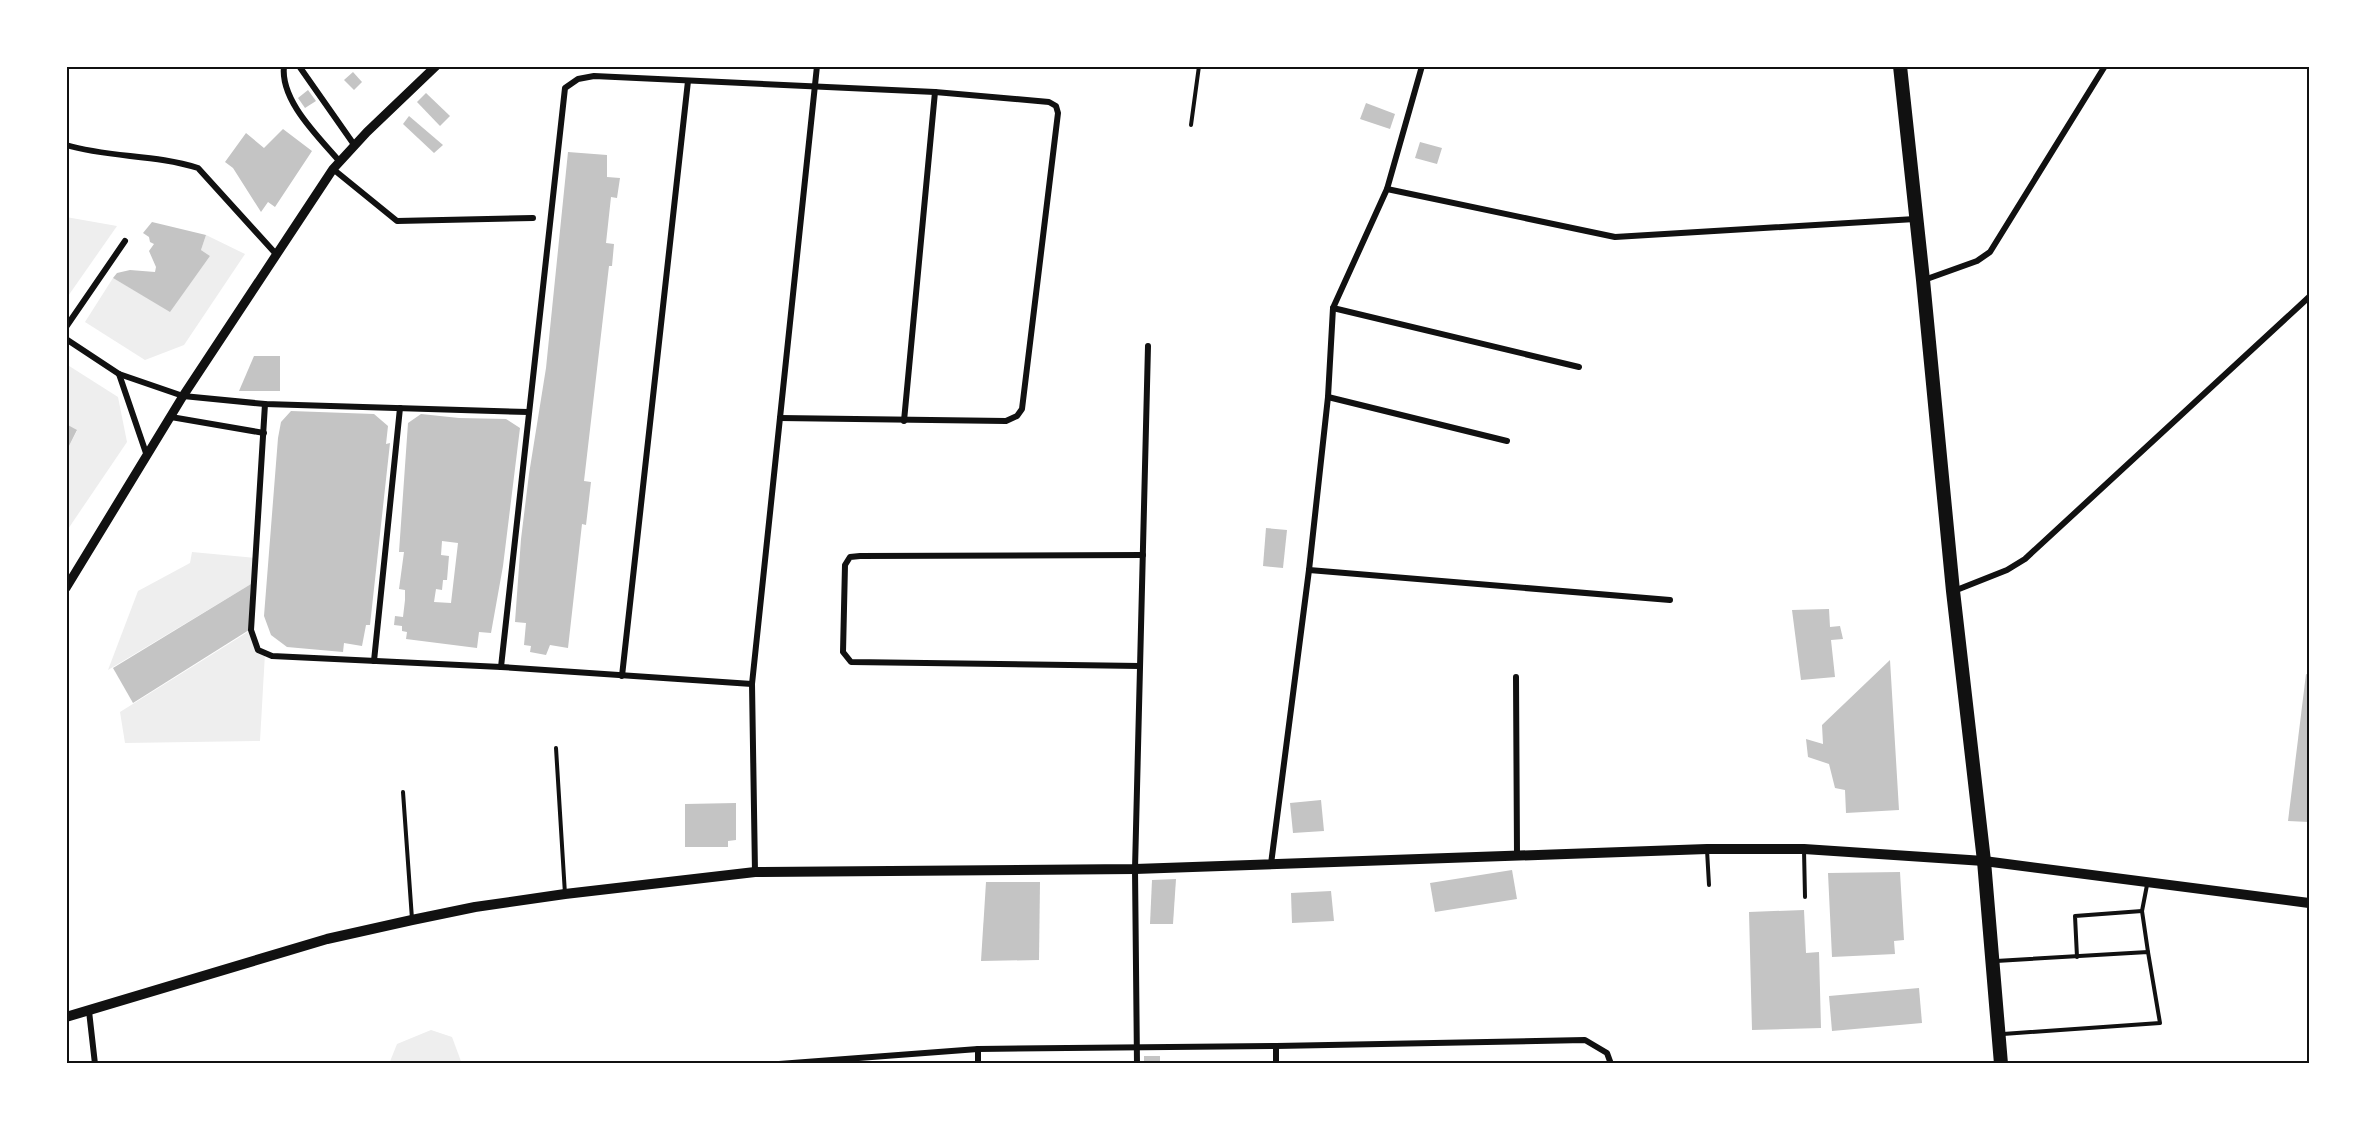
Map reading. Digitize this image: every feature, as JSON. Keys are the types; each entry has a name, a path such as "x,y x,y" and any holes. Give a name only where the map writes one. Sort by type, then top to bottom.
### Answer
{"highway":[{"path":"1900,66 1953,591 1984,861 2001,1064"}],"main road":[{"path":"66,1017 327,939 412,920 475,907 565,894 755,872 1134,869 1517,854 1804,849 1984,861 2309,903"}],"street":[{"path":"284,66 284,79 296,110 337,166 398,221 533,218"},
{"path":"299,66 355,146"},
{"path":"66,588 183,396 337,166 436,66"},
{"path":"755,872 752,684 817,66"},
{"path":"1271,864 1309,570 1328,397 1333,308 1387,189 1422,66"},
{"path":"1923,280 1977,261 1990,252 2105,66"},
{"path":"501,668 565,88 578,79 594,76 935,92 1049,102 1056,106 1058,113 1022,409 1017,416 1006,421 780,418"},
{"path":"622,676 688,81"},
{"path":"904,421 935,92"},
{"path":"66,145 90,152 180,162 198,168 276,254"},
{"path":"1387,189 1614,237 1915,219"},
{"path":"66,327 125,241"},
{"path":"1953,591 2007,570 2025,559 2309,297"},
{"path":"1333,308 1579,367"},
{"path":"66,339 119,374 183,396 265,404 528,412"},
{"path":"1137,1064 1134,869 1148,346"},
{"path":"119,374 147,457"},
{"path":"1328,397 1507,441"},
{"path":"265,404 251,630 258,650 272,657 501,668 752,684"},
{"path":"374,661 400,408"},
{"path":"171,417 264,433"},
{"path":"1140,666 851,662 843,652 845,564 850,557 1003,554 1143,555"},
{"path":"1309,570 1670,600"},
{"path":"1516,677 1517,854"},
{"path":"89,1011 95,1064"},
{"path":"779,1064 978,1049 1585,1040 1607,1053 1611,1064"},
{"path":"1276,1046 1276,1064"},
{"path":"978,1049 978,1064"}],"lane":[{"path":"1191,125 1200,66"},
{"path":"556,748 565,894"},
{"path":"403,792 412,920"},
{"path":"1707,849 1708,885"},
{"path":"1804,849 1805,897"},
{"path":"1999,1035 2160,1023 2142,911 2147,882"},
{"path":"2077,957 2075,916 2142,911"},
{"path":"1992,961 2148,952"}],"shaded area":[{"path":"66,217 117,226 66,299"},
{"path":"206,235 245,254 184,345 145,360 85,322 113,278 170,311 210,256 201,250"},
{"path":"66,364 118,397 127,442 66,532 66,452 77,431 66,424"},
{"path":"192,552 256,558 251,584 108,670 138,591 190,563"},
{"path":"251,630 258,650 265,653 260,741 125,743 120,712"},
{"path":"431,1030 452,1037 462,1064 389,1064 397,1044"}],"building":[{"path":"353,72 362,82 354,90 344,80"},
{"path":"308,90 316,101 305,108 298,98"},
{"path":"426,93 450,116 440,126 417,102"},
{"path":"1366,103 1395,114 1390,129 1360,119"},
{"path":"409,116 443,145 434,153 403,124"},
{"path":"283,129 312,151 275,207 268,202 261,212 233,168 225,162 246,133 264,148"},
{"path":"1420,142 1442,148 1437,164 1415,158"},
{"path":"568,152 607,155 607,177 620,178 617,198 611,197 606,243 614,244 612,266 609,266 584,481 591,482 586,525 582,524 568,648 550,645 546,655 530,652 531,646 524,645 526,623 515,622 521,539 546,368"},
{"path":"152,222 206,235 201,250 210,256 170,312 113,278 117,273 130,270 155,272 156,267 149,251 154,244 143,233"},
{"path":"254,356 280,356 280,391 239,391"},
{"path":"291,411 374,414 388,426 386,444 390,443 370,625 366,625 362,646 344,643 343,652 287,647 271,635 264,616 278,438 281,422"},
{"path":"421,414 506,419 520,428 503,566 491,633 479,632 477,648 406,639 407,632 402,631 402,626 394,625 395,616 403,617 405,600 405,590 399,589 404,552 399,552 408,423","holes":["442,541 458,543 451,603 434,602 436,589 442,590 443,580 447,580 449,556 441,555"]},
{"path":"66,424 77,430 66,452"},
{"path":"1266,528 1287,530 1283,568 1263,566"},
{"path":"251,584 249,630 133,703 113,668"},
{"path":"1829,609 1830,627 1840,626 1843,639 1831,640 1835,677 1801,680 1792,610"},
{"path":"1890,660 1899,810 1846,813 1845,790 1835,788 1829,764 1808,757 1806,739 1823,744 1822,725"},
{"path":"2306,674 2309,675 2309,822 2288,821"},
{"path":"1321,800 1324,831 1293,833 1290,803"},
{"path":"736,803 736,840 728,841 728,847 685,847 685,804"},
{"path":"1512,870 1517,899 1435,912 1430,883"},
{"path":"1900,872 1904,940 1894,941 1895,954 1832,957 1828,873"},
{"path":"1176,879 1173,924 1150,924 1152,880"},
{"path":"986,882 1040,882 1039,960 981,961"},
{"path":"1331,891 1334,921 1292,923 1291,893"},
{"path":"1804,910 1806,953 1819,952 1821,1028 1752,1030 1749,912"},
{"path":"1919,988 1922,1023 1832,1031 1829,996"},
{"path":"1144,1056 1160,1056 1160,1064 1144,1064"}]}
